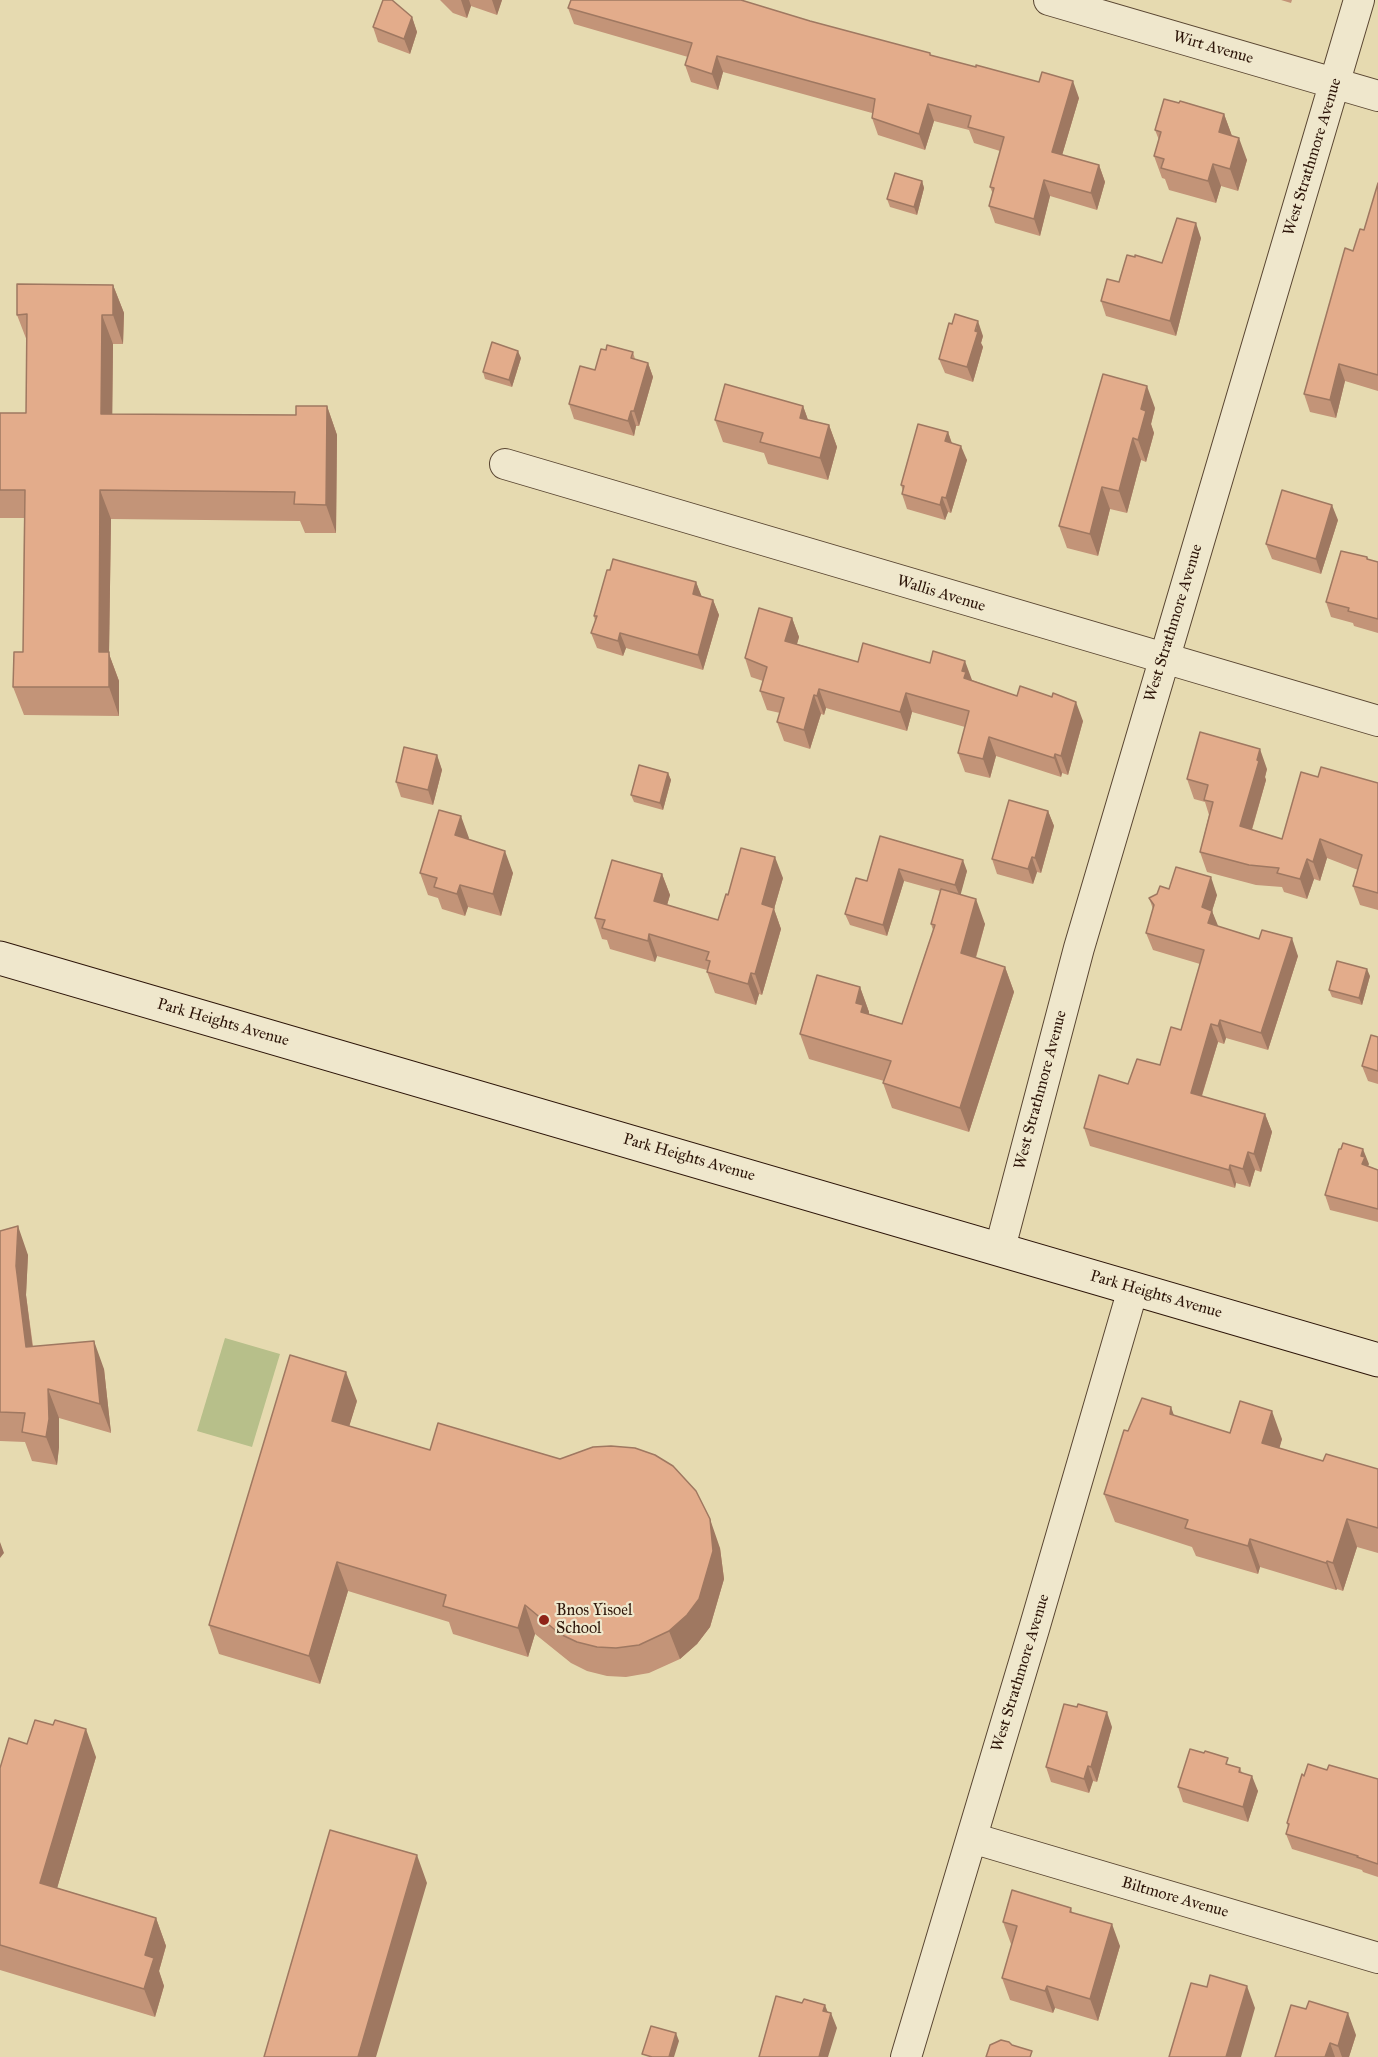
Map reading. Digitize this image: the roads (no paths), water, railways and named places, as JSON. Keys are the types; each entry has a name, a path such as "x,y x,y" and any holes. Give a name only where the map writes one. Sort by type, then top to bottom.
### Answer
{"main road":[{"name":"Park Heights Avenue","path":"0,958 1378,1360"}],"street":[{"name":"Wirt Avenue","path":"1049,0 1378,96"},
{"name":"West Strathmore Avenue","path":"1000,1248 1079,948 1359,0"},
{"name":"Wallis Avenue","path":"505,464 1378,721"},
{"name":"West Strathmore Avenue","path":"906,2057 1133,1289"},
{"name":"Biltmore Avenue","path":"972,1838 1378,1958"}],"place":[{"name":"Bnos Yisoel School","path":"544,1620"}]}
